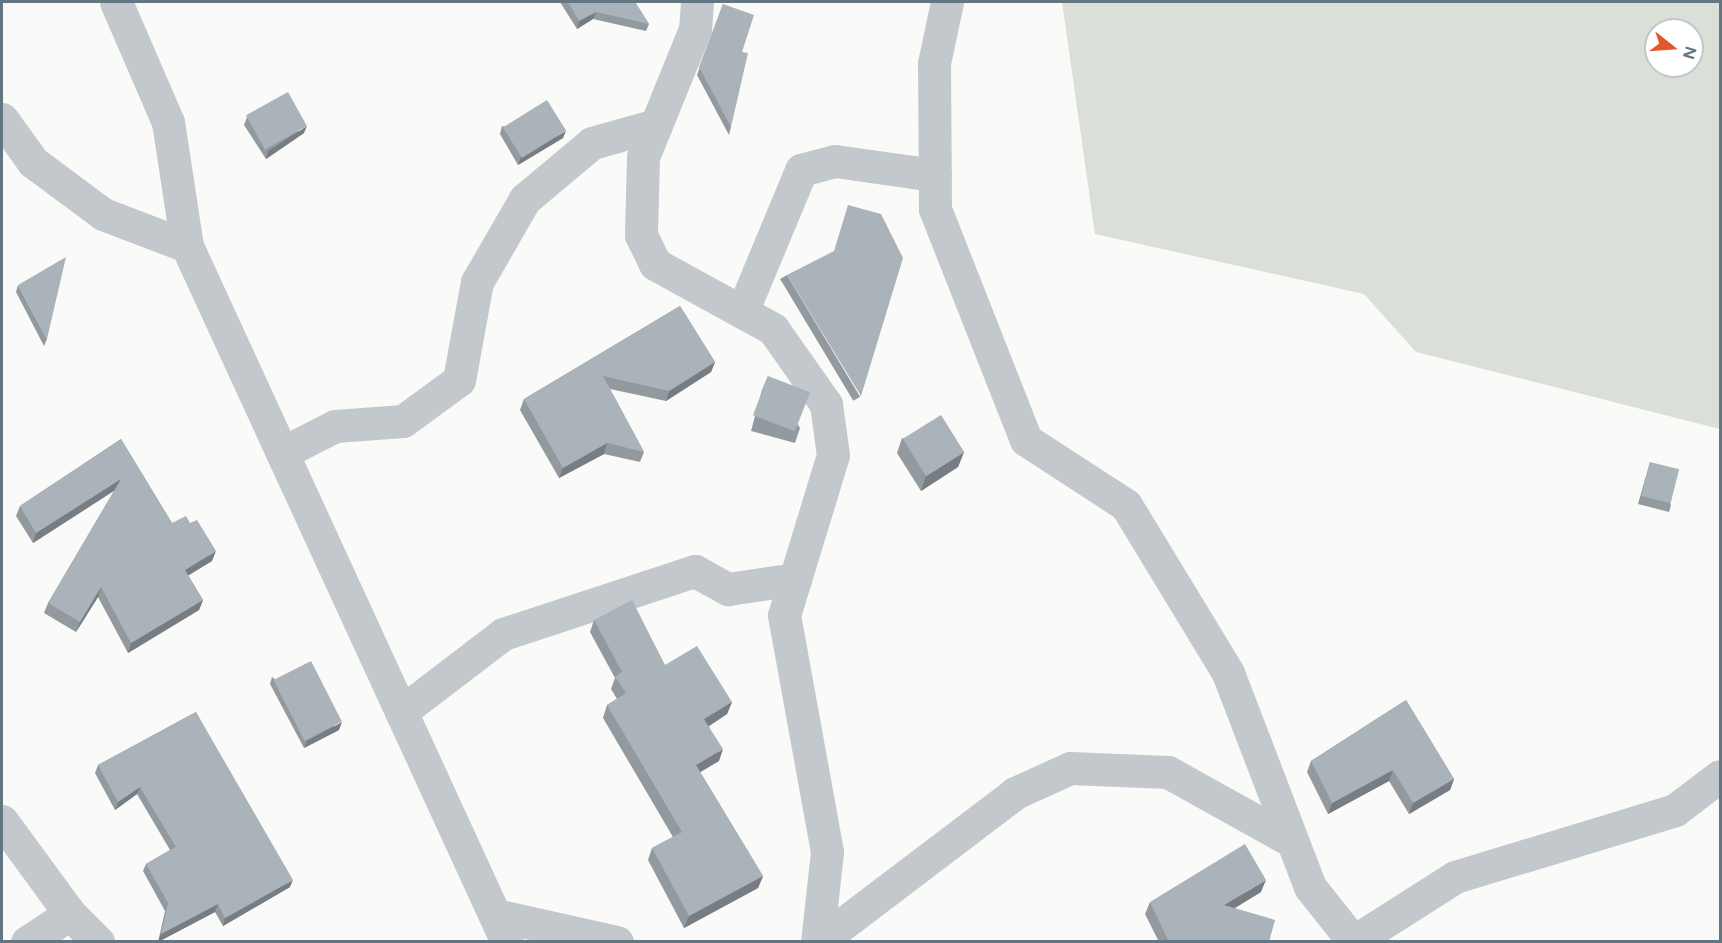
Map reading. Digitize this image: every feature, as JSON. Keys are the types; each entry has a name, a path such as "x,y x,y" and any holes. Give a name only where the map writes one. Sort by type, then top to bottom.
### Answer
{"street":[{"path":"116,2 168,123 187,246 501,928 617,942"},
{"path":"697,2 694,29 642,157 641,235 655,264 773,329 826,404 833,455 784,615 827,852 818,942"},
{"path":"947,2 934,63 935,209 1026,440 1126,505 1228,673 1310,887 1353,941 1455,877 1675,810 1720,776"},
{"path":"2,119 33,162 103,214 187,246"},
{"path":"282,453 335,426 403,421 459,380 477,282 525,199 592,143 656,125"},
{"path":"742,312 801,170 835,161 935,175"},
{"path":"400,712 502,634 695,572 728,590 795,579"},
{"path":"818,942 1015,792 1070,768 1168,772 1292,841"},
{"path":"2,821 70,914 98,942"},
{"path":"27,942 70,914"}],"shaded area":[{"path":"1062,2 1720,2 1720,429 1416,352 1364,294 1095,234"}],"building":[{"path":"568,2 635,2 649,24 596,12 579,21"},
{"path":"723,4 754,15 742,52 748,53 731,127 699,67"},
{"path":"288,92 307,126 265,149 246,115"},
{"path":"547,100 566,131 522,158 503,128"},
{"path":"848,205 881,214 903,258 861,396 787,275 834,251"},
{"path":"66,257 47,339 18,285"},
{"path":"680,306 715,362 669,391 603,376 644,452 607,443 563,468 524,399"},
{"path":"768,376 810,392 795,431 753,415"},
{"path":"941,415 964,452 926,476 903,439"},
{"path":"121,439 172,523 186,516 190,523 197,520 216,551 185,570 203,600 131,643 101,587 80,622 48,603 121,479 36,533 20,506"},
{"path":"1650,462 1679,469 1671,503 1642,496"},
{"path":"632,600 665,665 697,646 732,702 704,719 723,749 696,765 763,876 689,916 652,848 682,832 607,705 626,693 615,677 622,672 594,620"},
{"path":"311,661 342,722 304,741 274,680"},
{"path":"1406,700 1454,779 1413,803 1393,770 1332,803 1311,761"},
{"path":"196,712 293,880 225,918 218,904 161,934 168,903 146,864 176,847 140,787 118,802 98,765"},
{"path":"1245,844 1266,880 1224,905 1275,920 1269,942 1169,942 1150,902"}]}
